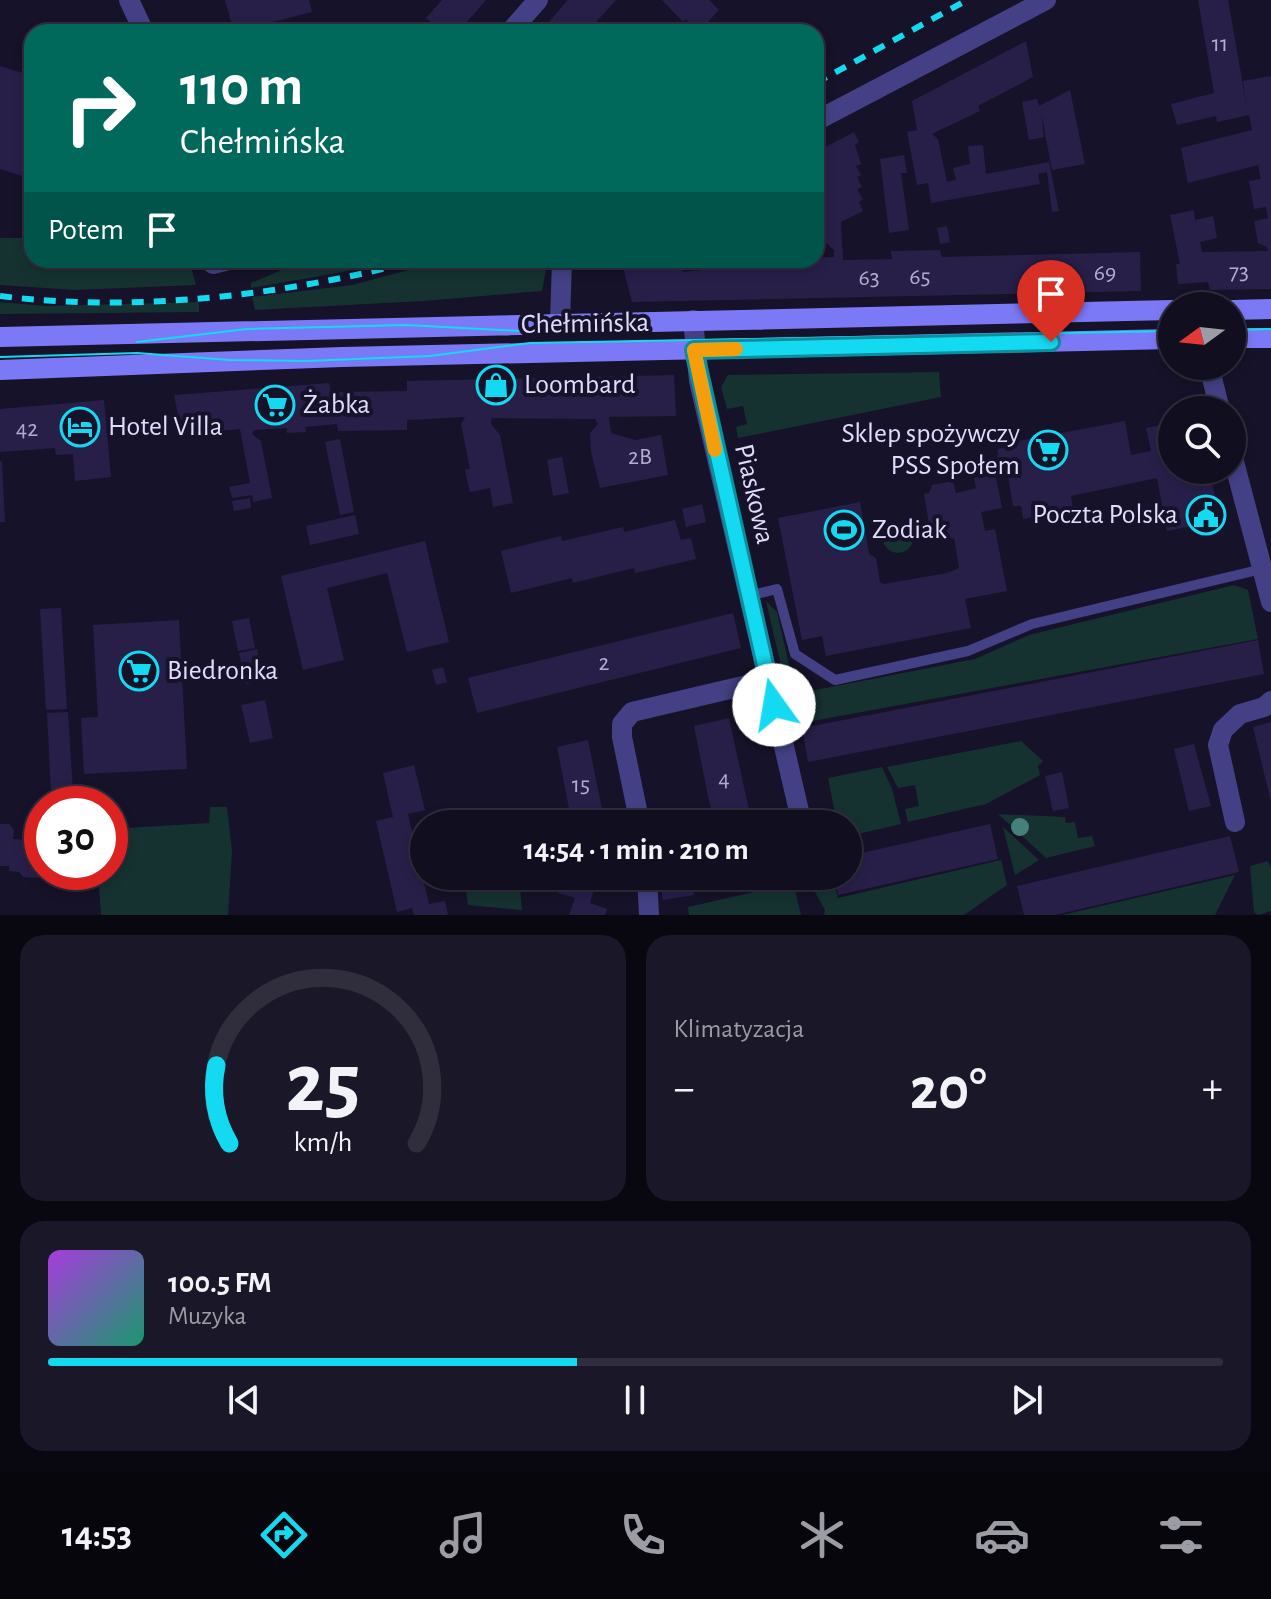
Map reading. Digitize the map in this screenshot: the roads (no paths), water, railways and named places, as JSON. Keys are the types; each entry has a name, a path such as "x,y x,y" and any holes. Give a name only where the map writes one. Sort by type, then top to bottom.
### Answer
{"main road":[{"path":"1246,310 1271,309"},
{"name":"Chełmińska","path":"0,337 1158,310"},
{"path":"1246,338 1271,338"},
{"name":"Chełmińska","path":"0,370 230,360 1158,339"}],"street":[{"path":"129,0 140,24"},
{"path":"517,24 538,0"},
{"path":"824,117 1046,0"},
{"path":"560,322 562,268"},
{"name":"Piaskowa","path":"693,320 694,350 799,810"},
{"path":"1240,484 1271,602"},
{"path":"637,810 622,737 622,724 632,712 768,680"},
{"path":"1235,822 1218,745 1223,730 1240,714 1264,707 1271,701"},
{"path":"648,890 649,915"}],"lane":[{"path":"748,596 777,589 795,654 835,680 968,651 1032,624 1262,569"}],"tram line":[{"path":"137,342 247,329 406,325 540,332"},
{"path":"1246,330 1271,329"},
{"path":"0,357 137,353 230,360 306,361 430,356 530,343 1158,331"}],"railway":[{"path":"824,79 967,0"},
{"path":"0,296 105,302 211,298 317,283 385,268"}],"place":[{"name":"Loombard","path":"496,385"},
{"name":"Żabka","path":"275,405"},
{"name":"Hotel Villa","path":"80,427"},
{"name":"Sklep spożywczy PSS Społem","path":"1048,450"},
{"name":"Poczta Polska","path":"1206,515"},
{"name":"Zodiak","path":"844,530"},
{"name":"Biedronka","path":"139,671"}]}
